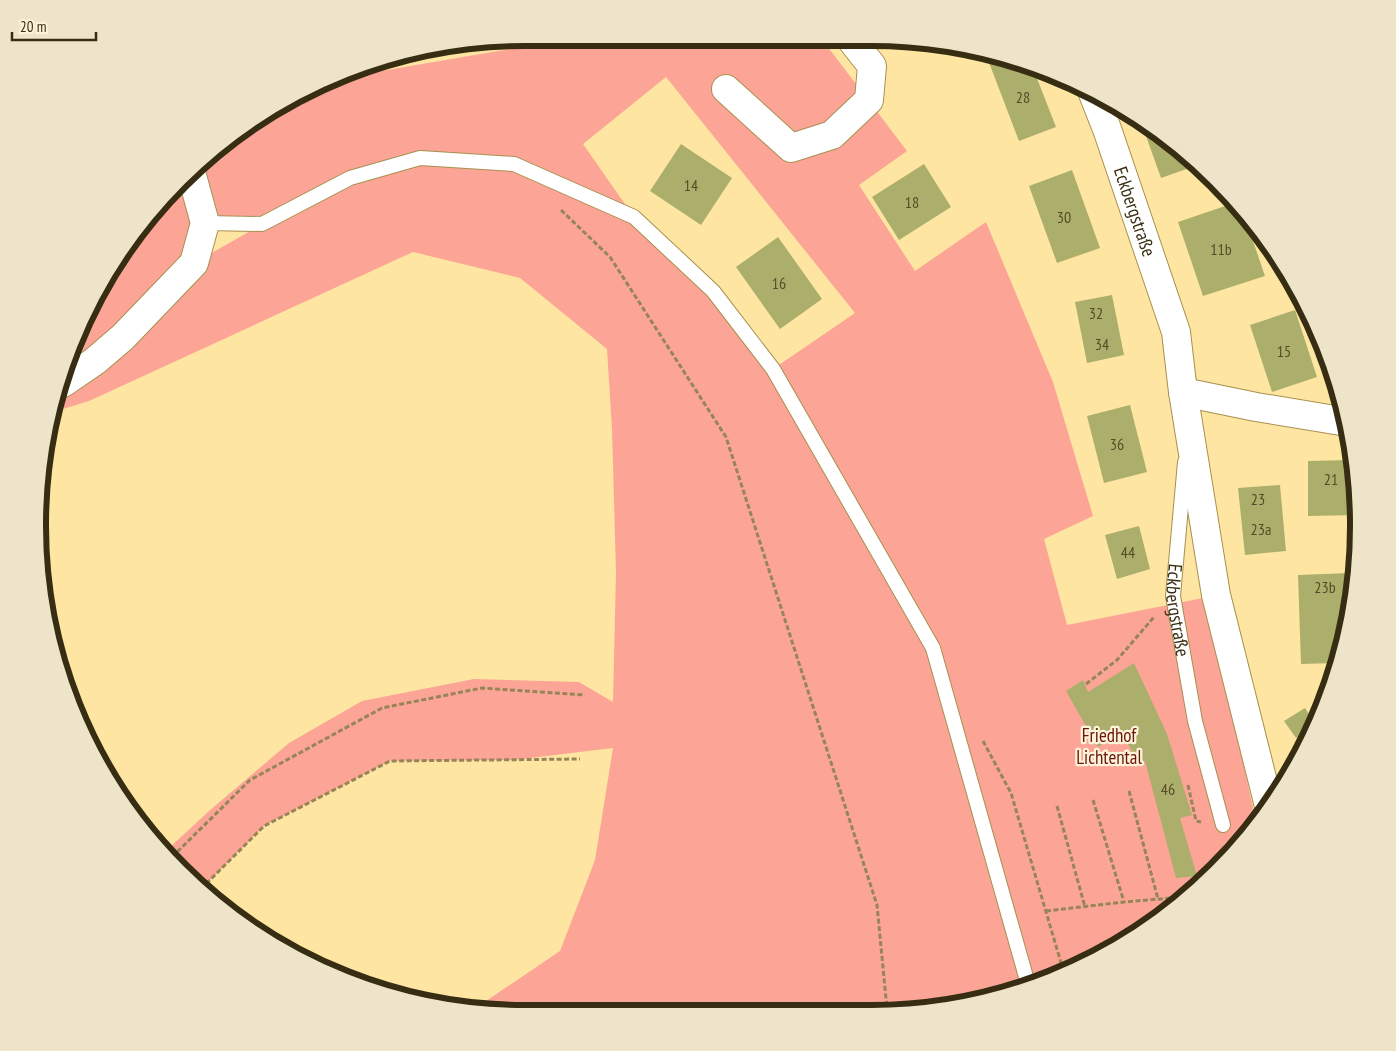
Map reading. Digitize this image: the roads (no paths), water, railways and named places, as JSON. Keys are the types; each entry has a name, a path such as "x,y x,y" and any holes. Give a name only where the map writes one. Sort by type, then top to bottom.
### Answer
{"street":[{"path":"726,89 791,148 832,135 868,100 872,66 856,46"},
{"name":"Eckbergstraße","path":"1097,103 1176,332 1182,392 1216,595 1266,796"},
{"path":"70,378 95,361 123,337 194,264 205,223 193,181"},
{"path":"1182,392 1338,421"}],"lane":[{"path":"205,223 262,224 350,178 420,158 514,164 634,217 714,291 773,370 933,648 1026,978"},
{"name":"Eckbergstraße","path":"1182,392 1185,469 1173,596 1195,721 1223,825"}],"park label":[{"name":"Friedhof Lichtental","path":"1109,746"}]}
